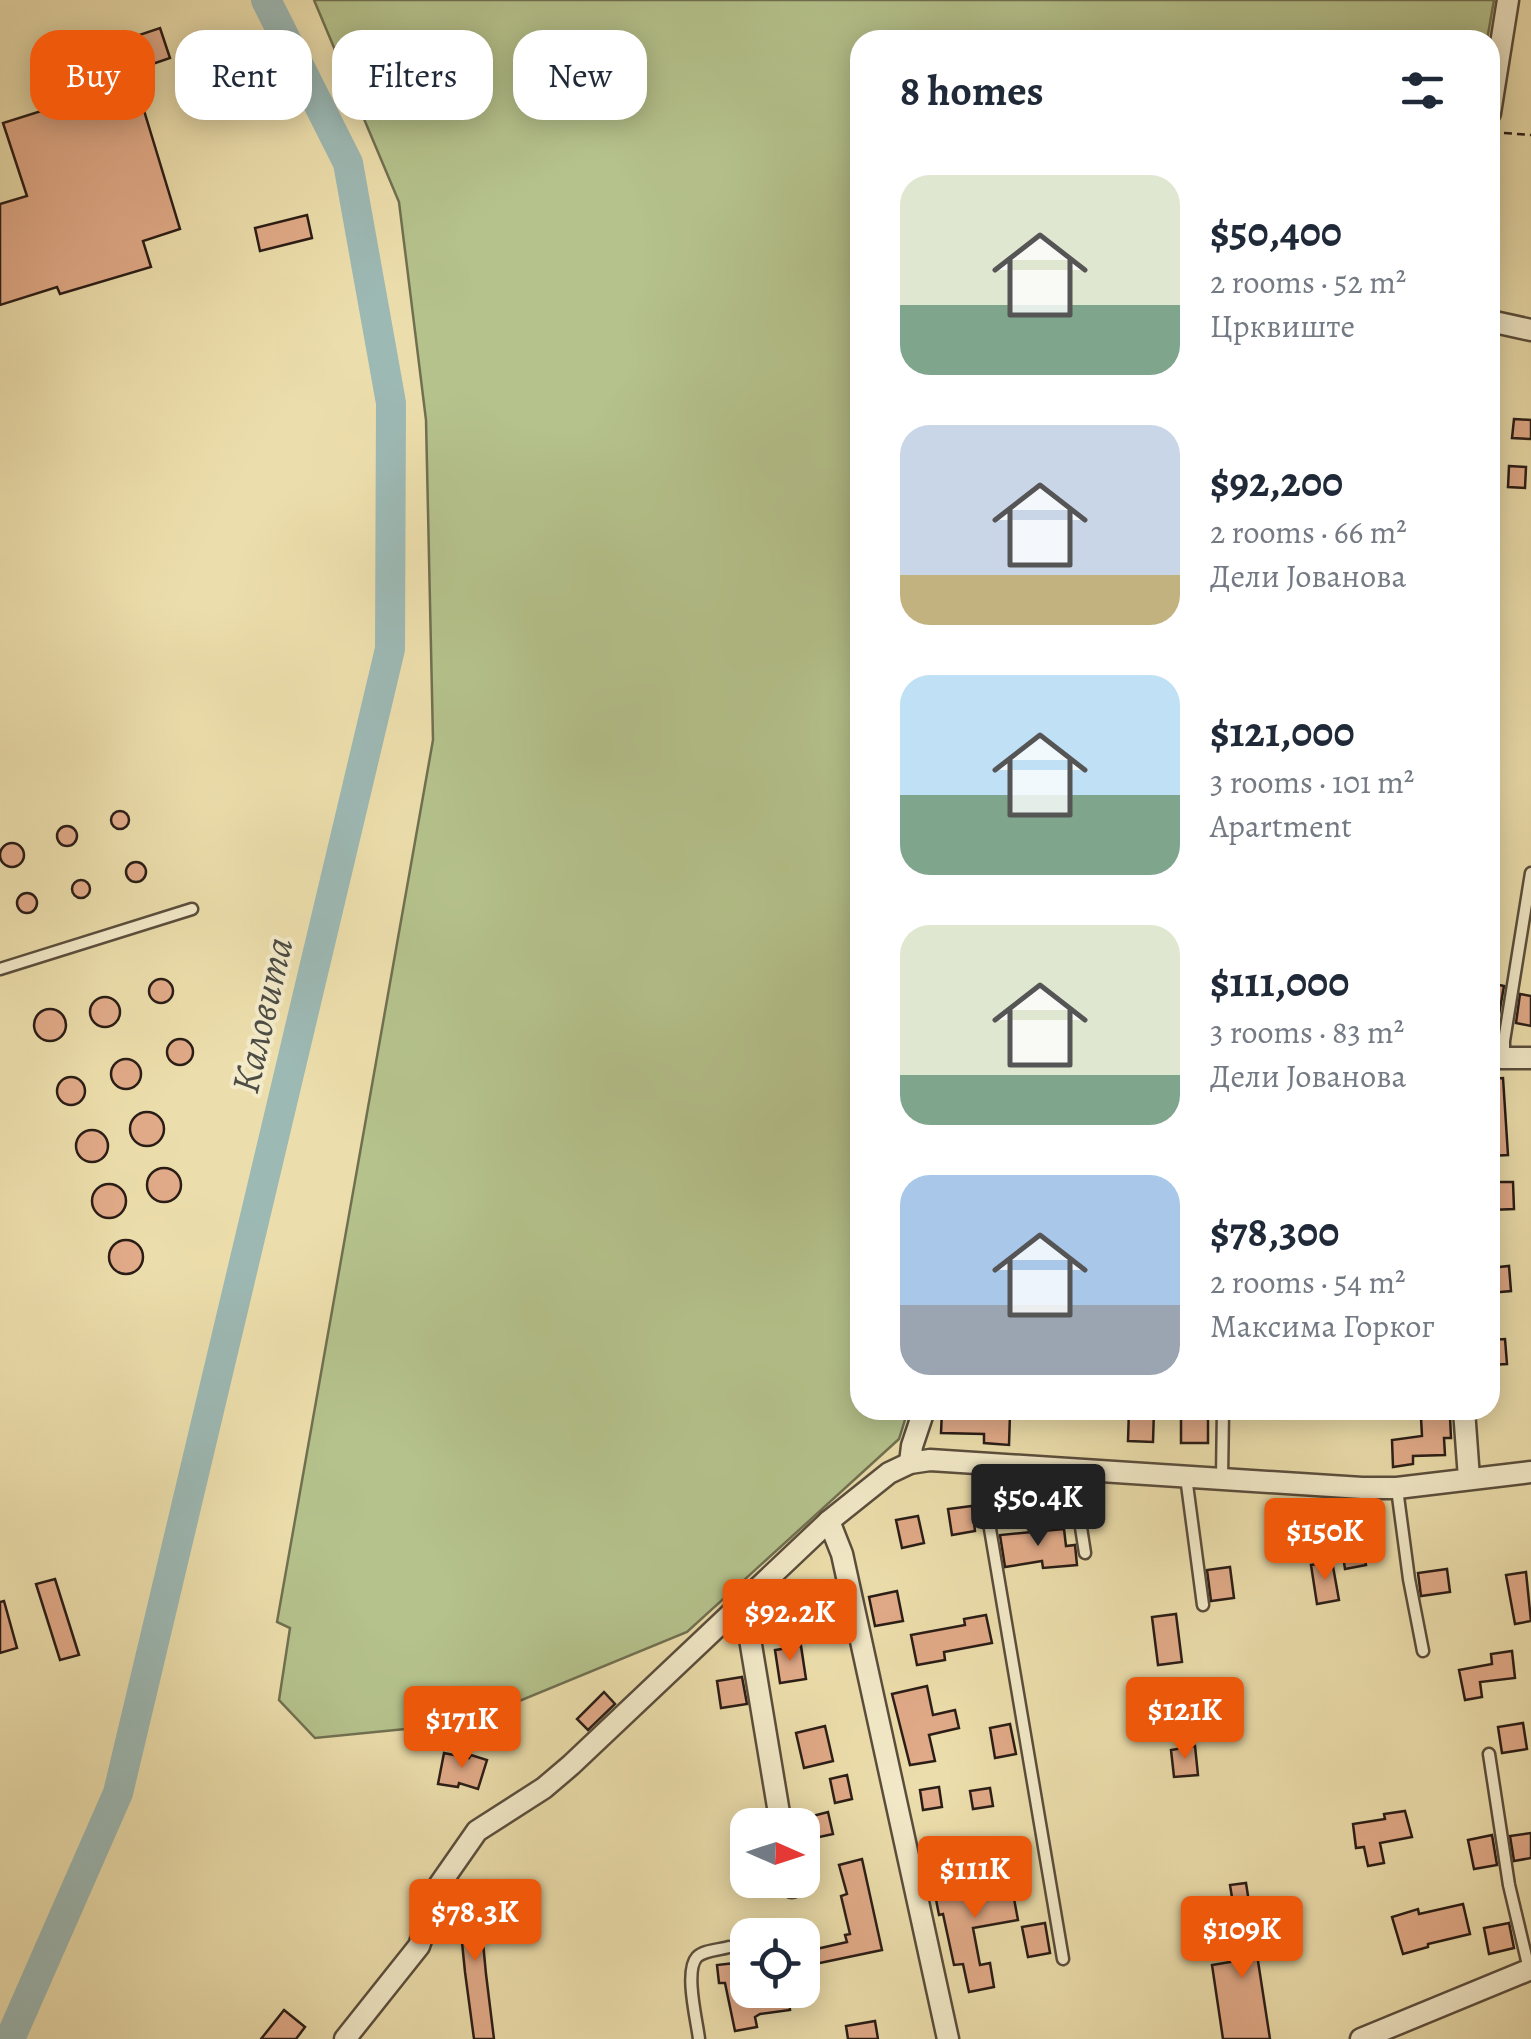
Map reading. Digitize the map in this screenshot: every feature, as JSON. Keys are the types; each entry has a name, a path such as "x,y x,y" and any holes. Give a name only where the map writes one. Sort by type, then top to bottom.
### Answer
{"street":[{"path":"1500,50 1508,0"},
{"path":"1500,323 1531,330"},
{"path":"1500,1058 1531,1058"},
{"path":"910,1463 921,1420"},
{"path":"1465,1420 1469,1478"},
{"path":"346,2039 418,1946 440,1884 477,1831 553,1780 829,1521 889,1473 910,1463 930,1460 1397,1488 1531,1472"},
{"path":"829,1521 842,1554 948,2039"},
{"path":"739,1604 749,1633 778,1808"},
{"path":"1361,2039 1530,1970"}],"lane":[{"path":"1500,1051 1531,873"},
{"path":"0,969 192,909"},
{"path":"1222,1477 1223,1420"},
{"path":"979,1463 1063,1958"},
{"path":"1072,1469 1086,1553"},
{"path":"1186,1476 1202,1604"},
{"path":"1397,1488 1423,1651"},
{"path":"1489,1754 1509,1886 1530,1970"},
{"path":"700,2039 692,1989 694,1961 700,1954 728,1948"}],"path":[{"path":"1500,133 1531,135"}],"green space":[{"path":"314,0 1494,0 1489,30 850,30 850,1420 905,1420 899,1439 687,1632 466,1723 315,1738 279,1700 290,1628 277,1622 433,740 426,420 399,202 364,120 493,120 493,30 332,30 332,43"}],"building":[{"path":"160,28 170,58 155,63 155,30"},
{"path":"30,115 30,120 147,120 180,229 143,241 151,267 60,294 57,287 0,305 0,204 27,196 3,123"},
{"path":"307,215 312,238 260,251 255,228"},
{"path":"1514,419 1531,420 1531,439 1512,438"},
{"path":"1509,466 1526,467 1525,488 1508,487"},
{"path":"120,811 129,820 120,829 111,820"},
{"path":"67,826 77,836 67,846 57,836"},
{"path":"12,843 21,846 21,864 12,867 3,864 0,855 3,846"},
{"path":"136,862 146,872 136,882 126,872"},
{"path":"81,880 90,889 81,898 72,889"},
{"path":"27,893 37,903 27,913 17,903"},
{"path":"161,979 170,982 170,1000 161,1003 152,1000 149,991 152,982"},
{"path":"1520,994 1531,996 1531,1026 1516,1023"},
{"path":"105,997 116,1001 120,1012 116,1023 105,1027 94,1023 90,1012 94,1001"},
{"path":"50,1009 61,1014 66,1025 61,1036 50,1041 39,1036 34,1025 39,1014"},
{"path":"180,1039 189,1043 193,1052 189,1061 180,1065 171,1061 167,1052 171,1043"},
{"path":"126,1059 137,1063 141,1074 137,1085 126,1089 115,1085 111,1074 115,1063"},
{"path":"71,1077 81,1081 85,1091 81,1101 71,1105 61,1101 57,1091 61,1081"},
{"path":"1503,1078 1508,1155 1500,1155"},
{"path":"147,1112 159,1117 164,1129 159,1141 147,1146 135,1141 130,1129 135,1117"},
{"path":"92,1130 104,1134 108,1146 104,1158 92,1162 80,1158 76,1146 80,1134"},
{"path":"164,1168 176,1173 181,1185 176,1197 164,1202 152,1197 147,1185 152,1173"},
{"path":"1500,1182 1513,1182 1514,1209 1500,1210"},
{"path":"109,1184 121,1189 126,1201 121,1213 109,1218 97,1213 92,1201 97,1189"},
{"path":"126,1240 138,1245 143,1257 138,1269 126,1274 114,1269 109,1257 114,1245"},
{"path":"1509,1266 1511,1291 1500,1292 1500,1267"},
{"path":"1500,1339 1505,1339 1507,1364 1500,1364"},
{"path":"942,1420 1010,1420 1009,1445 984,1443 984,1434 941,1433"},
{"path":"1129,1420 1154,1420 1153,1442 1128,1441"},
{"path":"1181,1420 1208,1420 1208,1443 1181,1443"},
{"path":"1421,1420 1450,1420 1451,1438 1444,1438 1445,1455 1413,1456 1413,1464 1393,1467 1392,1440 1422,1436"},
{"path":"972,1506 975,1531 952,1535 948,1509"},
{"path":"918,1516 924,1543 902,1548 896,1520"},
{"path":"1064,1529 1066,1546 1075,1545 1077,1565 1043,1568 1042,1561 1005,1567 1000,1535"},
{"path":"1361,1533 1366,1565 1345,1569 1340,1536"},
{"path":"1332,1561 1339,1600 1317,1604 1311,1565"},
{"path":"1230,1567 1234,1598 1211,1601 1207,1570"},
{"path":"1447,1569 1450,1592 1421,1596 1418,1573"},
{"path":"1526,1572 1531,1621 1515,1624 1506,1575"},
{"path":"55,1579 79,1655 60,1660 36,1584"},
{"path":"835,1586 841,1612 822,1616 817,1590"},
{"path":"897,1591 903,1621 875,1626 869,1597"},
{"path":"4,1601 17,1648 0,1653 0,1602"},
{"path":"1176,1614 1182,1662 1158,1665 1152,1617"},
{"path":"986,1615 992,1643 944,1652 945,1660 917,1665 911,1635 965,1625 964,1619"},
{"path":"801,1646 806,1679 780,1683 775,1650"},
{"path":"1512,1651 1515,1678 1480,1682 1482,1697 1465,1700 1459,1670 1492,1664 1491,1654"},
{"path":"742,1677 747,1704 721,1708 717,1681"},
{"path":"927,1686 933,1715 955,1710 959,1728 929,1735 935,1761 910,1765 892,1694"},
{"path":"604,1692 615,1704 588,1730 577,1719"},
{"path":"1523,1723 1527,1749 1502,1753 1498,1727"},
{"path":"1010,1724 1016,1754 995,1758 990,1728"},
{"path":"825,1726 833,1761 804,1768 796,1733"},
{"path":"1195,1746 1198,1775 1174,1777 1171,1750"},
{"path":"444,1753 487,1760 478,1789 459,1783 458,1787 438,1784"},
{"path":"847,1775 852,1799 835,1803 830,1779"},
{"path":"939,1787 942,1807 923,1810 920,1790"},
{"path":"990,1788 993,1806 973,1809 970,1791"},
{"path":"1405,1811 1412,1837 1380,1843 1384,1863 1368,1866 1364,1847 1356,1848 1353,1824"},
{"path":"828,1812 833,1834 820,1837 820,1814"},
{"path":"1531,1833 1531,1858 1514,1861 1510,1836"},
{"path":"1492,1835 1497,1865 1474,1869 1468,1840"},
{"path":"862,1859 882,1950 820,1963 820,1948 847,1942 845,1935 850,1934 841,1896 847,1894 839,1865"},
{"path":"1009,1872 1018,1920 973,1928 980,1965 990,1963 994,1987 969,1992 963,1964 954,1965 934,1889"},
{"path":"1246,1883 1270,2039 1223,2039 1212,1965 1242,1960 1230,1885"},
{"path":"478,1890 494,2039 474,2039 465,1972 457,1893"},
{"path":"1463,1904 1470,1934 1403,1954 1392,1917 1418,1909 1419,1914"},
{"path":"1045,1923 1050,1953 1028,1957 1022,1927"},
{"path":"1509,1923 1514,1948 1489,1954 1484,1928"},
{"path":"730,1964 730,2007 725,1983 719,1983 717,1965"},
{"path":"730,2008 790,2008 760,2014 755,2017 757,2027 735,2031"},
{"path":"284,2010 305,2027 296,2039 261,2039"},
{"path":"875,2021 878,2039 848,2039 846,2026"}],"waterway":[{"name":"Каловита","path":"10,2039 118,1793 390,649 391,403 348,163 266,0"}]}
